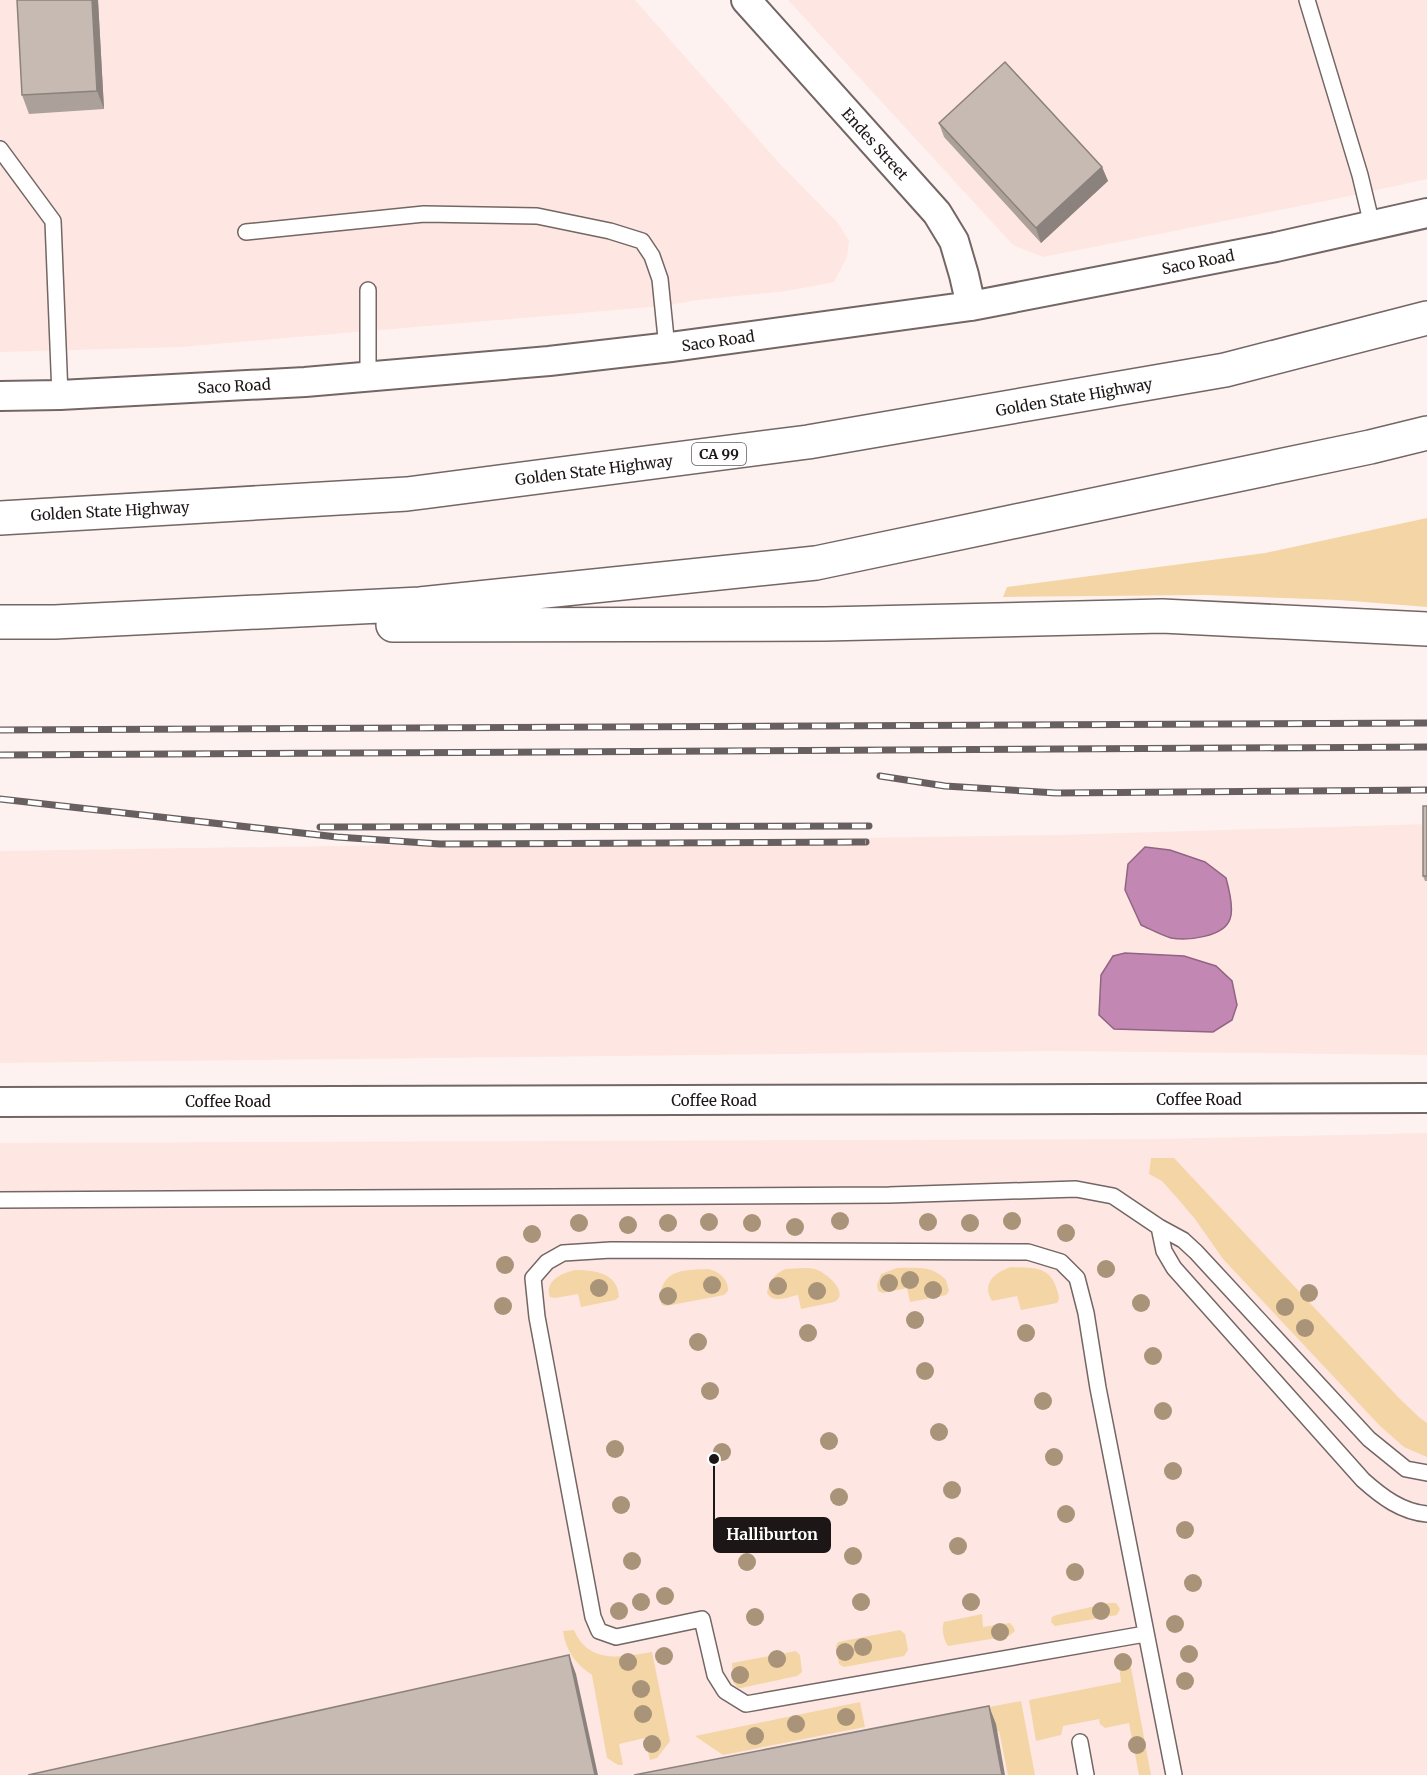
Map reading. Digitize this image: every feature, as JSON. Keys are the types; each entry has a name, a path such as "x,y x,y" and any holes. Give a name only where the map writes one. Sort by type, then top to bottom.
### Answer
{"highway":[{"name":"Golden State Highway","path":"0,518 407,494 808,442 1225,370 1427,318"},
{"path":"55,622 420,604 816,563 1427,433"},
{"path":"0,622 468,626 825,624 1162,616 1427,628"}],"street":[{"name":"Endes Street","path":"746,0 937,213 954,241 971,306"},
{"name":"Saco Road","path":"0,396 305,382 549,361 667,348 971,306 1276,248 1427,213"},
{"name":"Coffee Road","path":"0,1102 1427,1098"}],"lane":[{"path":"1307,0 1360,175 1372,225"},
{"path":"0,149 53,221 60,395"},
{"path":"246,232 424,214 537,216 610,231 642,241 652,256 660,279 667,348"},
{"path":"368,290 368,377"},
{"path":"0,1200 889,1195 1076,1189 1113,1196 1183,1240 1369,1439 1406,1469 1427,1473"},
{"path":"1159,1227 1164,1251 1174,1268 1363,1480 1393,1503 1414,1513 1427,1514"},
{"path":"1145,1634 746,1704 725,1690 715,1675 702,1619 616,1637 599,1631 593,1617 537,1317 533,1278 547,1262 563,1253 611,1250 1028,1252 1061,1262 1077,1278 1086,1313 1098,1388 1174,1775"},
{"path":"1080,1742 1086,1775"}],"shaded area":[{"path":"0,0 635,0 780,164 838,223 849,241 847,257 834,282 787,291 663,306 181,347 0,352"},
{"path":"788,0 1427,0 1427,179 1043,257 1013,245"},
{"path":"1427,518 1427,607 1339,600 1206,595 1003,597 1007,587 1265,553"},
{"path":"1427,824 1427,1055 1051,1051 0,1063 0,851 1057,835"},
{"path":"1145,847 1170,850 1205,862 1226,878 1231,910 1230,919 1226,925 1213,934 1186,939 1171,938 1141,925 1125,890 1128,864"},
{"path":"1125,953 1184,956 1216,966 1232,981 1237,1005 1232,1020 1213,1032 1114,1029 1099,1015 1101,975 1113,956"},
{"path":"1427,1133 1427,1775 0,1775 0,1143 1154,1139"},
{"path":"1151,1158 1174,1158 1399,1398 1427,1423 1427,1457 1404,1447 1380,1426 1223,1259 1178,1199 1162,1181 1149,1174"},
{"path":"1011,1267 1033,1268 1045,1272 1054,1282 1059,1295 1057,1303 1021,1310 1017,1296 992,1301 988,1289 991,1280 995,1275"},
{"path":"808,1268 820,1271 835,1284 840,1294 839,1298 834,1302 801,1309 798,1295 781,1299 773,1298 767,1293 769,1285 776,1275 786,1269"},
{"path":"897,1268 923,1268 935,1272 946,1280 949,1291 946,1295 910,1302 907,1288 883,1293 878,1291 877,1285 881,1274"},
{"path":"708,1269 725,1280 728,1291 724,1295 662,1305 660,1293 664,1283 673,1274"},
{"path":"575,1270 604,1274 615,1283 619,1297 615,1300 581,1307 578,1294 550,1297 552,1282 565,1273"},
{"path":"1116,1603 1120,1609 1117,1615 1055,1626 1051,1622 1052,1617 1056,1615"},
{"path":"982,1614 983,1627 1010,1623 1015,1631 1009,1636 948,1646 943,1634 944,1622"},
{"path":"574,1630 580,1641 597,1654 629,1656 652,1652 670,1741 657,1758 650,1760 645,1738 619,1744 623,1765 618,1765 607,1758 592,1675 573,1657 564,1638 563,1631"},
{"path":"900,1630 905,1634 908,1650 904,1656 844,1667 839,1664 836,1646 838,1642"},
{"path":"796,1651 800,1655 802,1672 797,1676 741,1688 733,1682 732,1663"},
{"path":"1121,1653 1129,1657 1151,1775 1139,1775 1129,1723 1105,1728 1100,1724 1099,1719 1063,1726 1061,1735 1036,1741 1029,1700 1121,1682 1118,1658"},
{"path":"1021,1701 1035,1775 1008,1775 999,1731 880,1728"},
{"path":"860,1702 865,1727 723,1755 695,1736"}],"building":[{"path":"17,0 92,0 97,91 22,95"},
{"path":"1005,62 1102,167 1036,228 939,123"},
{"path":"1423,806 1427,806 1427,876 1423,876"},
{"path":"569,1655 595,1775 28,1775"},
{"path":"989,1706 1002,1775 634,1775"}],"railway":[{"path":"0,730 1427,723"},
{"path":"0,755 1427,747"},
{"path":"880,776 945,786 1056,793 1427,790"},
{"path":"0,799 337,837 440,844 866,842"},
{"path":"320,827 869,826"}],"place":[{"name":"Halliburton","path":"714,1459"}]}
